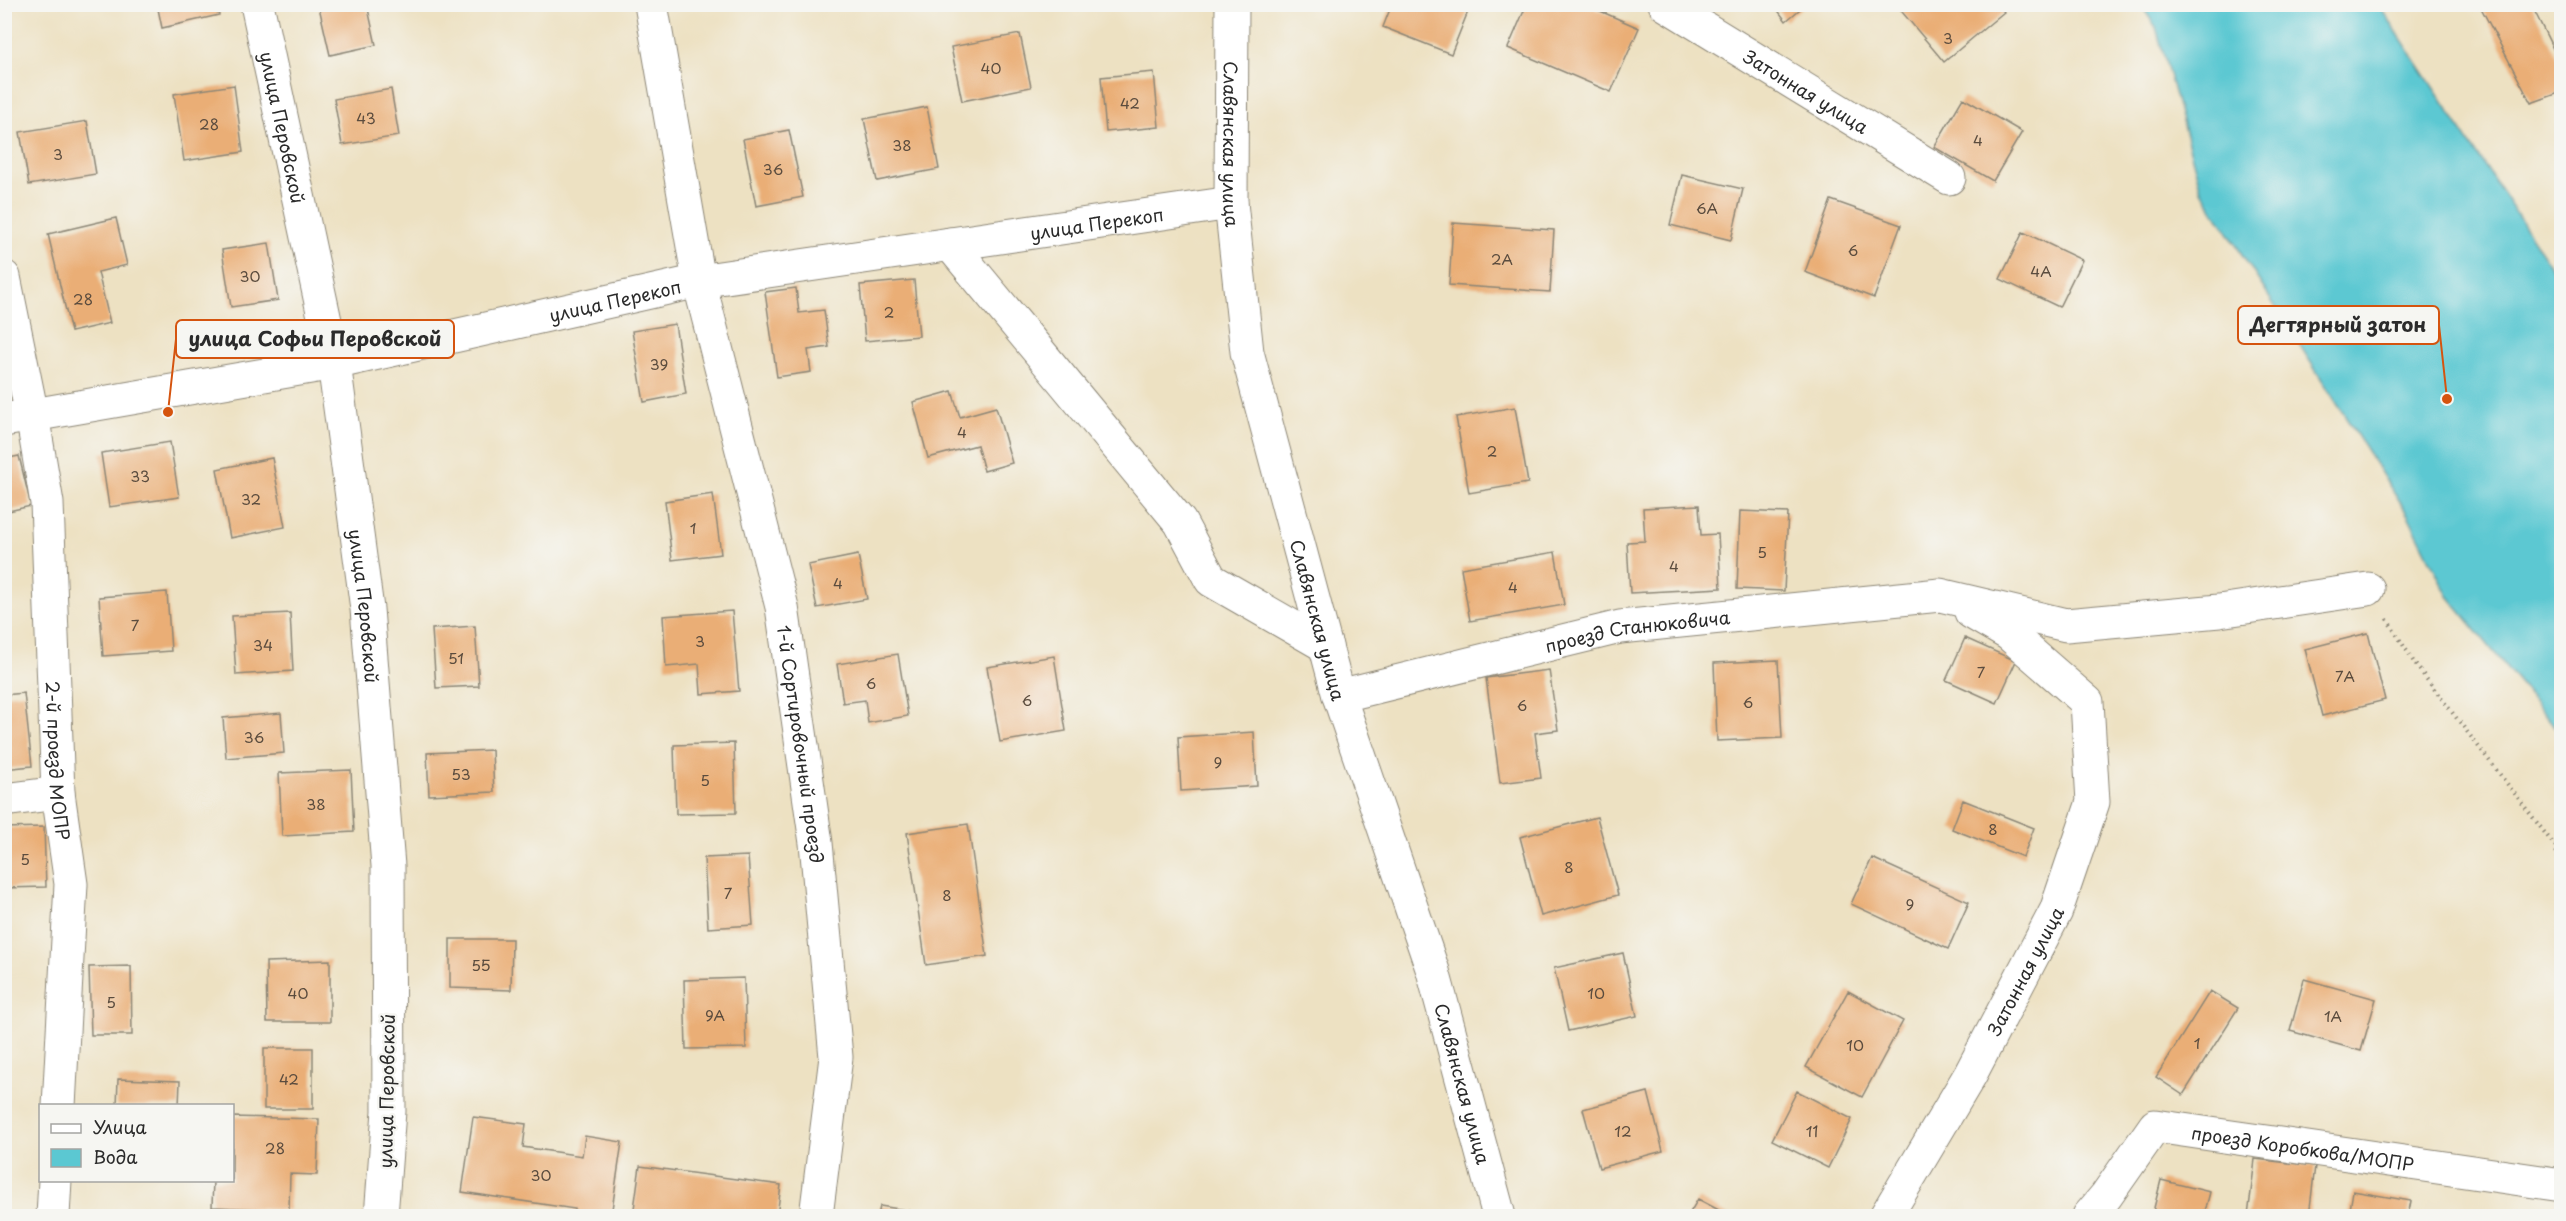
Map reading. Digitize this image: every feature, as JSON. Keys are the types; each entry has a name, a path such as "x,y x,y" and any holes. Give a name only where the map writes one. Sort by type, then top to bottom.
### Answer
{"street":[{"name":"улица Перовской","path":"257,4 334,363 367,609 388,866 389,1112 381,1216"},
{"name":"1-й Сортировочный проезд","path":"651,4 699,282 782,607 816,843 836,1057 816,1216"},
{"name":"Славянская улица","path":"1232,4 1231,203 1247,352 1339,696 1433,971 1499,1216"},
{"name":"Затонная улица","path":"1665,4 1949,178"},
{"name":"улица Перекоп","path":"18,418 334,363 699,282 1231,203"},
{"path":"950,244 1180,522 1210,580 1326,646"},
{"name":"2-й проезд МОПР","path":"4,277 18,418 47,503 58,793 71,884 59,1104"},
{"name":"проезд Станюковича","path":"1339,696 1620,627 1940,594 2066,625 2219,611 2368,589"},
{"name":"Затонная улица","path":"1886,1216 1970,1075 2056,911 2093,802 2087,702 2009,634 1940,594"},
{"path":"4,800 58,793"},
{"name":"проезд Коробкова/МОПР","path":"2089,1216 2106,1196 2155,1126 2562,1185"},
{"path":"53,1216 55,1182"}],"path":[{"path":"2368,589 2415,664 2555,846 2562,874"},
{"path":"2555,846 2562,844"}],"water":[{"path":"2141,5 2379,5 2561,282 2561,734 2448,596 2408,515 2201,190 2156,27"}],"building":[{"path":"157,4 216,4 219,15 162,28"},
{"path":"328,4 367,4 376,45 330,55 319,7"},
{"path":"1392,4 1471,4 1451,54 1383,27"},
{"path":"1527,4 1584,4 1639,28 1611,92 1508,48"},
{"path":"1773,4 1806,4 1786,21"},
{"path":"1898,4 1998,4 2004,12 1944,62 1897,6"},
{"path":"2479,4 2531,4 2562,67 2562,92 2531,103"},
{"path":"1020,34 1031,87 962,101 951,47"},
{"path":"1154,72 1159,127 1106,132 1101,77"},
{"path":"234,85 243,152 184,161 174,94"},
{"path":"391,89 399,136 342,145 334,99"},
{"path":"1963,98 2022,132 1993,181 1934,147"},
{"path":"927,107 939,169 877,181 864,119"},
{"path":"87,121 96,174 29,185 20,132"},
{"path":"789,130 803,197 756,206 743,139"},
{"path":"1682,175 1743,189 1731,240 1670,225"},
{"path":"1831,200 1901,225 1874,298 1805,272"},
{"path":"116,218 127,265 98,272 110,323 71,332 48,234"},
{"path":"1453,223 1554,230 1550,292 1449,285"},
{"path":"2023,232 2082,260 2059,307 2000,279"},
{"path":"269,243 278,300 231,307 222,250"},
{"path":"914,280 919,336 865,341 860,285"},
{"path":"796,288 799,313 824,310 829,347 808,350 811,372 777,377 765,292"},
{"path":"675,324 686,394 644,402 632,331"},
{"path":"952,391 960,417 996,407 1012,463 984,471 977,445 928,458 913,402"},
{"path":"1515,407 1528,483 1469,493 1456,417"},
{"path":"170,442 179,497 109,507 101,453"},
{"path":"19,456 31,506 4,512 4,459"},
{"path":"272,458 285,527 230,538 217,469"},
{"path":"713,494 721,554 672,560 665,501"},
{"path":"1699,505 1701,535 1718,534 1721,588 1630,593 1627,542 1645,541 1643,508"},
{"path":"1740,511 1788,513 1784,591 1737,589"},
{"path":"1555,552 1564,605 1470,621 1461,568"},
{"path":"858,555 867,599 817,608 808,565"},
{"path":"167,592 171,651 103,656 99,597"},
{"path":"732,611 739,691 701,694 699,664 666,667 663,616"},
{"path":"290,613 293,671 236,675 232,616"},
{"path":"475,626 479,686 436,688 432,629"},
{"path":"2368,633 2385,700 2322,716 2305,649"},
{"path":"1965,638 2016,661 1997,703 1946,680"},
{"path":"898,654 908,716 868,723 865,700 843,703 837,664"},
{"path":"1054,656 1066,731 1000,742 987,667"},
{"path":"1778,660 1782,738 1717,741 1714,663"},
{"path":"1549,670 1558,730 1535,733 1541,778 1500,783 1486,678"},
{"path":"24,693 32,766 4,769 4,695"},
{"path":"281,713 284,753 226,758 223,718"},
{"path":"1254,732 1257,786 1181,791 1178,737"},
{"path":"734,743 736,813 676,814 674,745"},
{"path":"492,750 494,792 429,795 427,753"},
{"path":"351,770 354,832 282,836 279,773"},
{"path":"1963,800 2034,828 2023,857 1952,829"},
{"path":"1597,817 1618,895 1541,916 1520,837"},
{"path":"968,824 987,956 926,965 907,833"},
{"path":"44,827 46,887 4,888 4,828"},
{"path":"748,856 753,925 708,928 704,858"},
{"path":"1872,858 1969,902 1948,949 1851,904"},
{"path":"450,939 512,939 511,990 450,988"},
{"path":"1623,953 1637,1016 1568,1031 1554,968"},
{"path":"330,960 330,1022 267,1022 266,962"},
{"path":"131,966 132,1035 91,1035 89,967"},
{"path":"744,978 746,1048 686,1049 684,980"},
{"path":"2304,979 2376,999 2361,1051 2290,1031"},
{"path":"1848,991 1903,1021 1862,1097 1806,1067"},
{"path":"2210,991 2238,1008 2183,1095 2156,1077"},
{"path":"264,1048 313,1048 313,1109 264,1109"},
{"path":"118,1079 180,1081 179,1104 117,1104"},
{"path":"1797,1091 1852,1119 1828,1168 1772,1140"},
{"path":"1648,1092 1663,1151 1599,1168 1583,1109"},
{"path":"234,1117 319,1119 317,1175 290,1174 289,1210 212,1207 213,1182 234,1182"},
{"path":"473,1117 526,1124 523,1147 582,1156 585,1136 622,1142 611,1216 573,1216 575,1209 462,1192"},
{"path":"2255,1159 2315,1166 2309,1216 2248,1216"},
{"path":"640,1166 781,1185 777,1216 633,1216"},
{"path":"2161,1180 2210,1192 2204,1216 2152,1216"},
{"path":"2353,1191 2411,1201 2408,1216 2349,1216"},
{"path":"1698,1199 1730,1216 1688,1216"},
{"path":"880,1206 937,1215 937,1216 878,1216"}],"place":[{"name":"Дегтярный затон","path":"2447,399"},
{"name":"улица Софьи Перовской","path":"168,412"}]}
